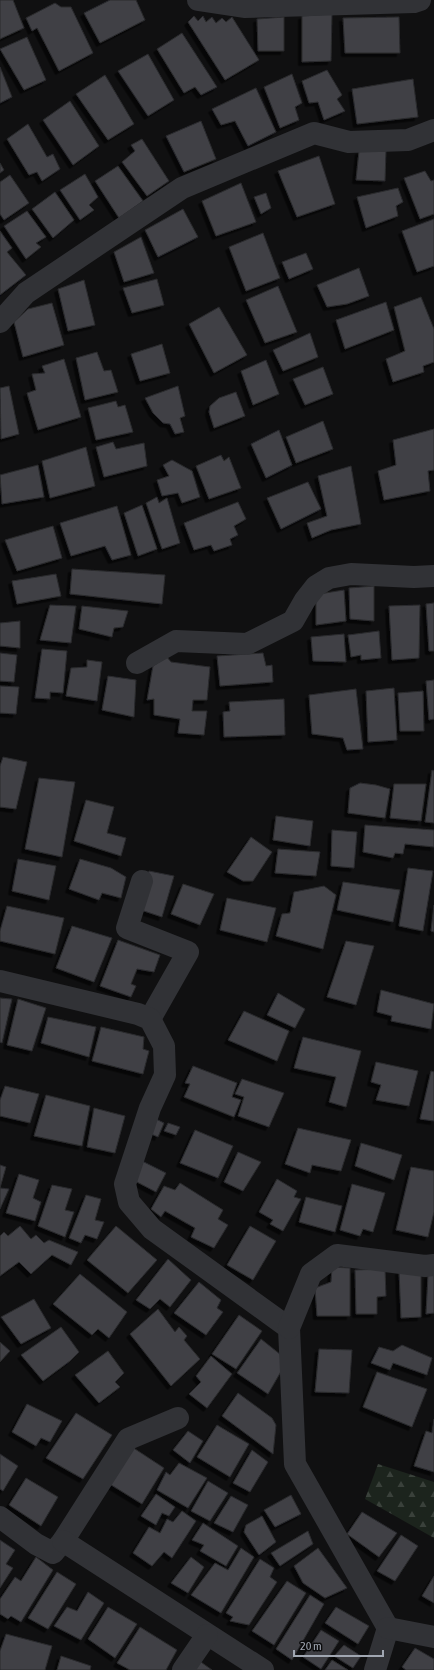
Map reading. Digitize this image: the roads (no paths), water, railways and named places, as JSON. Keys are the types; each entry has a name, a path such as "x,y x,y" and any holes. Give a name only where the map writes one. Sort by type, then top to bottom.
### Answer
{"street":[{"path":"198,0 244,7 414,2 420,0"},
{"path":"0,322 26,293 182,188 314,133 349,142 408,140 434,130"},
{"path":"137,663 176,641 247,644 293,621 305,600 316,586 329,578 351,574 414,577 434,576"},
{"path":"142,881 127,928 188,952 150,1018"},
{"path":"0,981 150,1018 164,1046 165,1075 150,1108 125,1184 129,1202 152,1229 289,1328"},
{"path":"375,1670 388,1628 295,1464 289,1328 311,1274 337,1255 425,1266 434,1265"},
{"path":"0,1517 36,1544 53,1553 63,1541 128,1439 178,1418"},
{"path":"63,1541 263,1670"},
{"path":"388,1628 434,1637"},
{"path":"183,1670 207,1635"}]}
